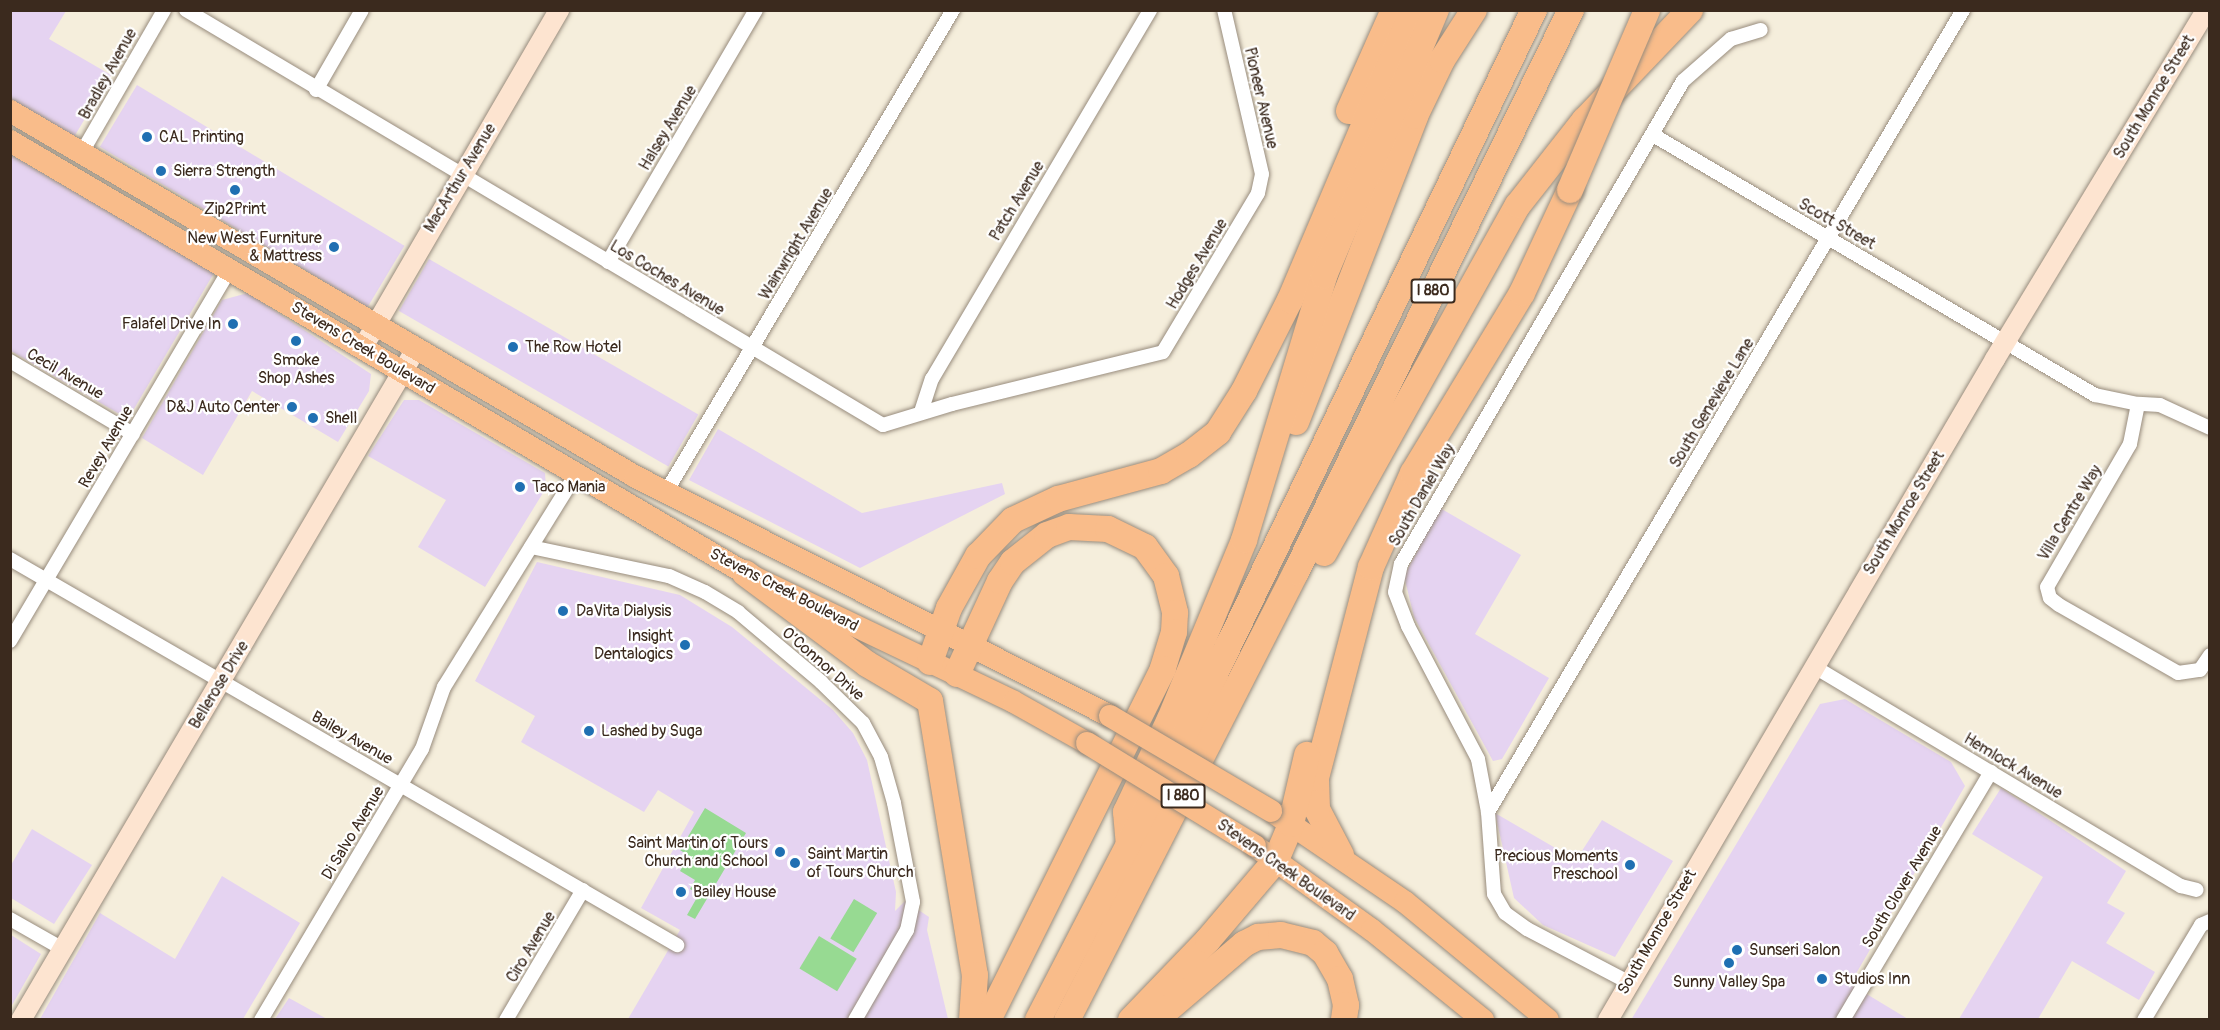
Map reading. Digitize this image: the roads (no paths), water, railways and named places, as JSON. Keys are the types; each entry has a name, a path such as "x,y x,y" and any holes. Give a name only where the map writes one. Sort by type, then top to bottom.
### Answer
{"highway":[{"path":"1257,365 1333,155 1394,10"},
{"path":"930,662 950,608 978,556 1013,520 1058,499 1143,478 1189,455 1218,432 1257,365 1290,300 1413,10"},
{"path":"1129,846 1126,812 1170,719 1244,540 1324,276 1422,49 1436,10"},
{"path":"1244,540 1261,516 1415,116 1442,60 1474,10"},
{"name":"I 880","path":"1038,1020 1129,846 1534,10"},
{"name":"I 880","path":"1067,1020 1296,572 1571,10"},
{"path":"1341,855 1317,809 1316,778 1356,617 1384,531 1397,503 1522,293 1570,190 1647,10"},
{"path":"1296,572 1324,553 1518,205 1585,120 1690,10"},
{"path":"1656,46 1704,10"},
{"path":"957,674 1013,562 1047,535 1069,527 1108,529 1145,548 1156,560 1172,595 1174,632 1163,669 988,1020"},
{"path":"745,573 858,657 930,701 975,975 972,1020"},
{"path":"1131,1020 1208,940 1276,860 1281,818 1336,648 1356,617"},
{"path":"1155,1020 1244,944 1258,937 1281,935 1313,943 1325,952 1340,979 1346,1005 1344,1020"}],"main road":[{"name":"MacArthur Avenue","path":"363,347 559,10"},
{"name":"South Monroe Street","path":"1608,1020 1813,666 2206,10"},
{"name":"Stevens Creek Boulevard","path":"10,111 636,477 1102,711 1341,855 1405,902 1548,1020"},
{"name":"Stevens Creek Boulevard","path":"10,141 745,573 957,674 1087,742 1276,860 1372,930 1483,1020"},
{"name":"Stevens Creek Boulevard","path":"72,178 83,172 94,175 138,202 168,205"},
{"name":"Bellerose Drive","path":"21,1020 61,948 416,349"},
{"path":"576,474 636,477"}],"street":[{"name":"Bradley Avenue","path":"81,154 164,10"},
{"name":"Los Coches Avenue","path":"186,10 315,90 883,425 921,412 1163,352"},
{"path":"315,90 362,10"},
{"name":"Halsey Avenue","path":"608,262 756,10"},
{"name":"Wainwright Avenue","path":"666,492 953,10"},
{"name":"Patch Avenue","path":"921,412 932,379 1150,10"},
{"name":"Pioneer Avenue","path":"1224,10 1262,174 1258,193"},
{"name":"South Genevieve Lane","path":"1488,812 1963,10"},
{"name":"South Daniel Way","path":"1628,982 1527,929 1505,913 1494,894 1488,812 1478,759 1408,626 1395,592 1401,564 1691,73 1731,39 1761,30"},
{"name":"Scott Street","path":"1653,135 2005,343"},
{"name":"Hodges Avenue","path":"1163,352 1258,193"},
{"name":"Revey Avenue","path":"10,641 230,269"},
{"path":"2005,343 2094,395 2138,404 2160,405 2210,428"},
{"name":"Cecil Avenue","path":"10,362 133,434"},
{"name":"Villa Centre Way","path":"2138,404 2130,444 2052,577 2048,593 2059,605 2178,673 2200,670 2210,655"},
{"name":"Di Salvo Avenue","path":"261,1020 422,749 444,687 576,474"},
{"name":"O’Connor Drive","path":"531,547 669,576 705,592 738,612 821,682 863,723 881,757 889,784 913,902 907,930 855,1020"},
{"name":"Bailey Avenue","path":"10,559 677,945"},
{"name":"Hemlock Avenue","path":"1813,666 2181,886 2197,890"},
{"name":"South Clover Avenue","path":"1843,1020 1990,772"},
{"name":"Ciro Avenue","path":"506,1020 583,890"},
{"path":"10,919 61,948"},
{"path":"2144,1020 2201,925 2210,921"}],"place":[{"name":"CAL Printing","path":"147,137"},
{"name":"Sierra Strength","path":"161,171"},
{"name":"Zip2Print","path":"235,190"},
{"name":"New West Furniture & Mattress","path":"334,247"},
{"name":"Falafel Drive In","path":"233,324"},
{"name":"Smoke Shop Ashes","path":"296,341"},
{"name":"The Row Hotel","path":"513,347"},
{"name":"D&J Auto Center","path":"292,407"},
{"name":"Shell","path":"313,418"},
{"name":"Taco Mania","path":"520,487"},
{"name":"DaVita Dialysis","path":"563,611"},
{"name":"Insight Dentalogics","path":"685,645"},
{"name":"Lashed by Suga","path":"589,731"},
{"name":"Saint Martin of Tours Church and School","path":"780,852"},
{"name":"Saint Martin of Tours Church","path":"795,863"},
{"name":"Precious Moments Preschool","path":"1630,865"},
{"name":"Bailey House","path":"681,892"},
{"name":"Sunseri Salon","path":"1737,950"},
{"name":"Sunny Valley Spa","path":"1729,963"},
{"name":"Studios Inn","path":"1822,979"}]}
